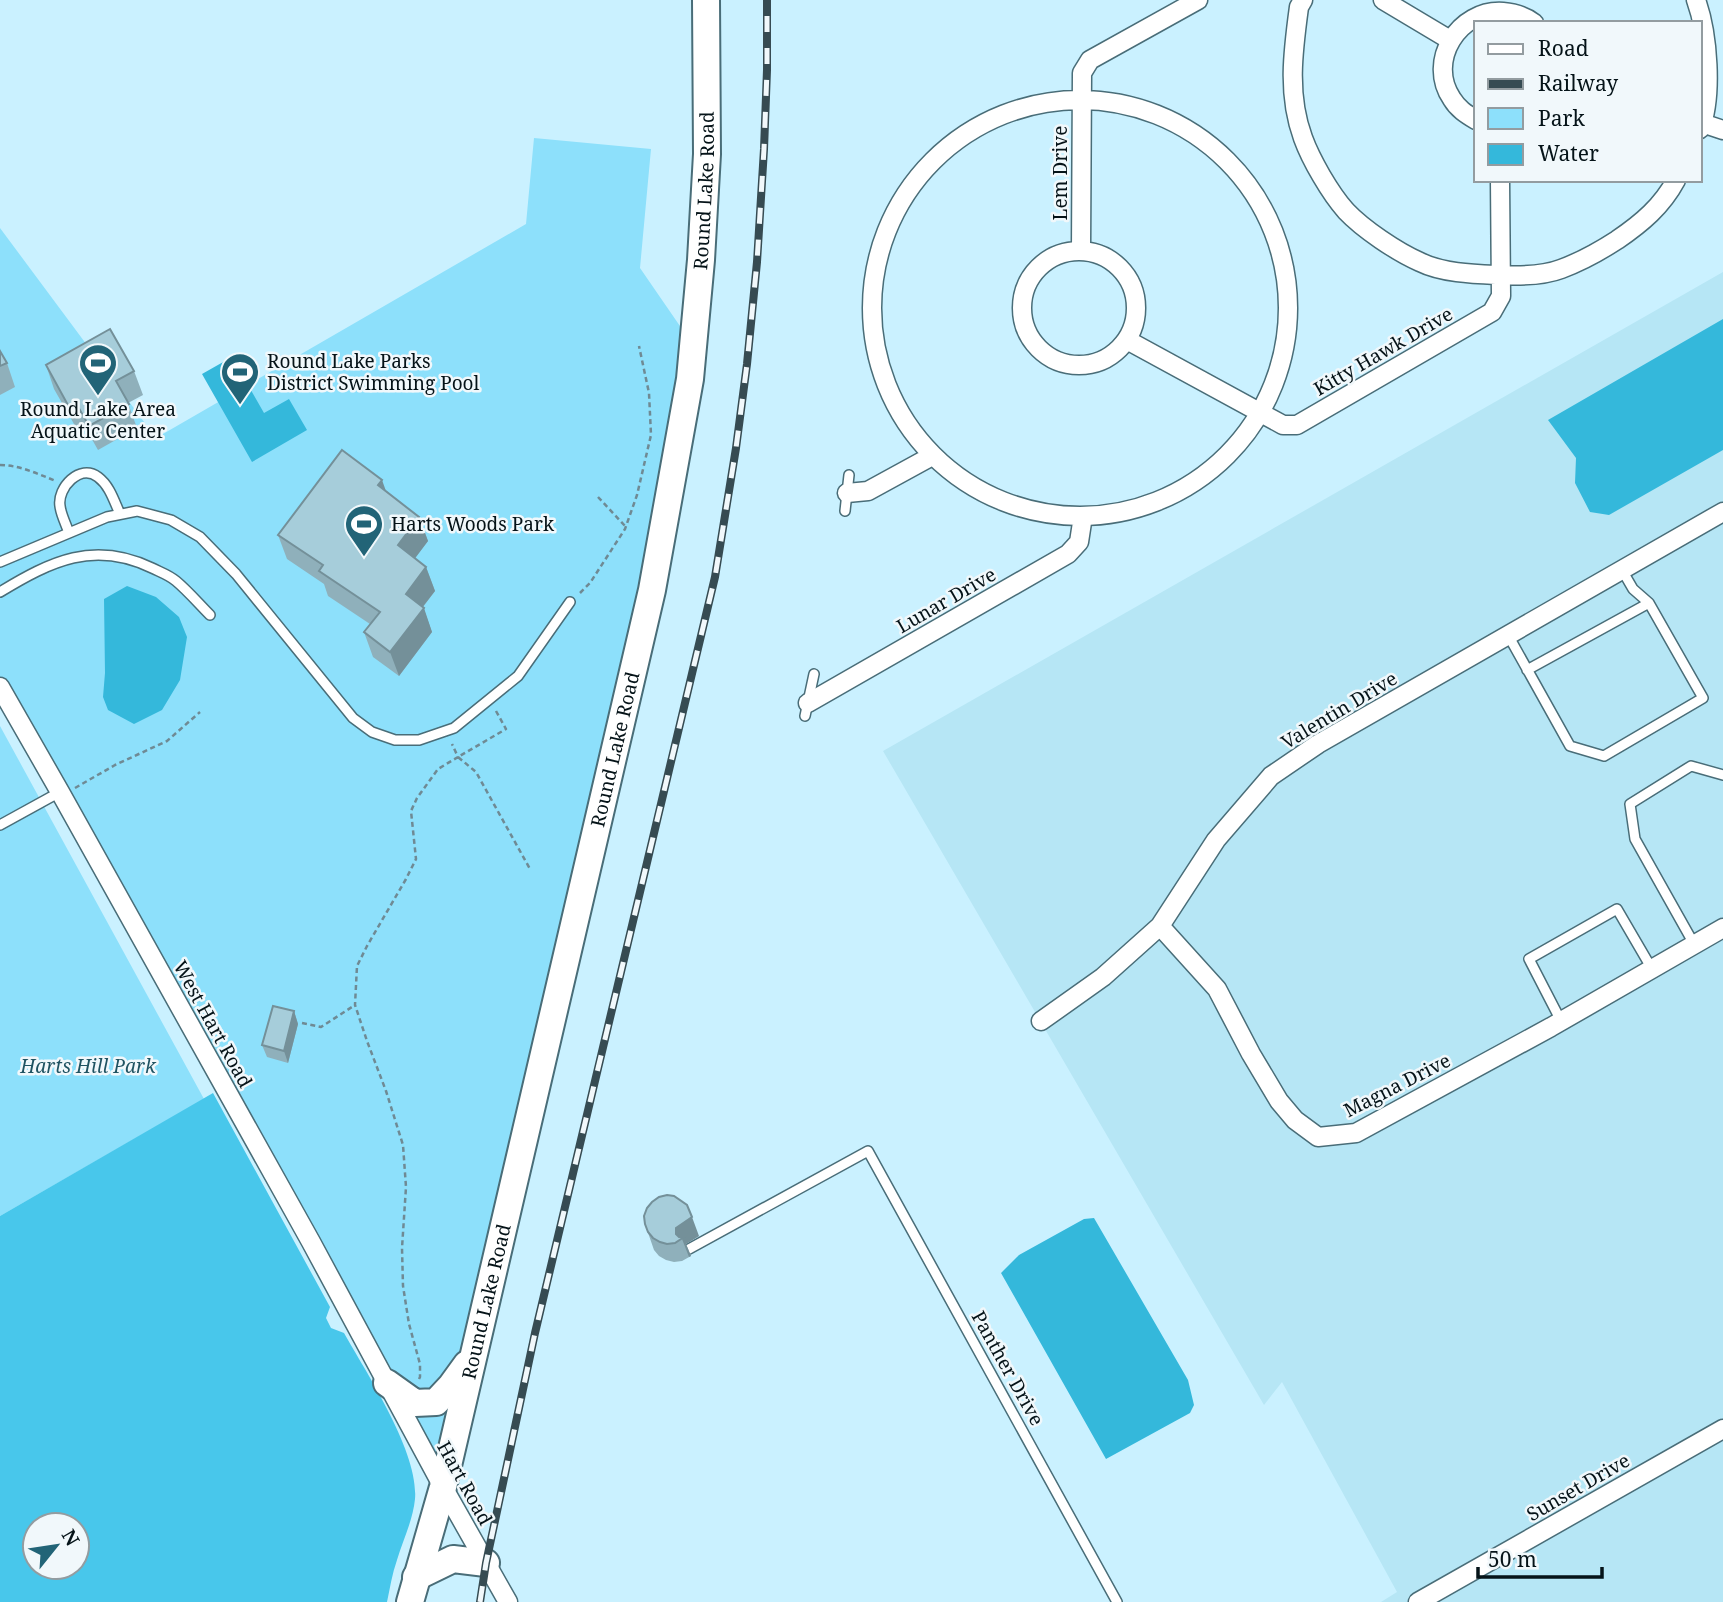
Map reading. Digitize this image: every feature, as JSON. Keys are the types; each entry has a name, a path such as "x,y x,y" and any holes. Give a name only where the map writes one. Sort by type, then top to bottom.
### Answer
{"main road":[{"name":"Round Lake Road","path":"414,1590 443,1488 652,590 690,379 701,260 707,154 706,0"},
{"path":"387,1383 415,1403 436,1402 474,1354"},
{"path":"414,1590 453,1559 486,1563"}],"street":[{"name":"Lem Drive","path":"1081,250 1082,73 1090,60 1198,0"},
{"path":"1303,0 1299,7 1293,52 1292,92 1303,138 1324,179 1346,211 1377,237 1421,263 1464,274 1520,276 1559,270 1604,249 1642,223 1669,193 1675,182"},
{"path":"1383,0 1450,40"},
{"path":"1696,0 1701,21"},
{"path":"1474,119 1463,112 1450,97 1443,79 1443,59 1450,40 1469,20 1495,11 1513,12 1530,21"},
{"path":"1702,26 1708,85 1702,120"},
{"path":"1082,96 1138,107 1175,121 1210,144 1239,173 1264,214 1283,257 1289,298 1287,341 1272,387 1260,411 1240,442 1199,478 1151,503 1100,516 1053,515 1011,505 967,483 932,456 906,423 884,379 874,341 871,304 878,260 900,204 928,164 965,134 1004,113 1049,100 1082,96"},
{"path":"1702,126 1723,130"},
{"path":"1500,182 1501,275"},
{"path":"1081,250 1098,253 1114,261 1126,274 1134,290 1137,307 1127,340 1113,354 1095,363 1076,365 1056,361 1040,350 1028,334 1022,315 1023,295 1031,277 1044,262 1061,253 1081,250"},
{"name":"Kitty Hawk Drive","path":"1260,411 1283,425 1297,425 1492,312 1501,296 1501,275"},
{"path":"1127,340 1260,411"},
{"path":"847,493 868,491 932,456"},
{"name":"Valentin Drive","path":"1041,1021 1102,977 1160,926 1216,840 1271,776 1318,744 1723,512"},
{"name":"Lunar Drive","path":"807,709 1068,554 1079,542 1083,516"},
{"name":"West Hart Road","path":"0,687 68,790 387,1383"},
{"name":"Magna Drive","path":"1160,926 1217,989 1279,1101 1296,1120 1318,1137 1356,1133 1723,928"},
{"name":"Hart Road","path":"387,1383 508,1602"},
{"name":"Sunset Drive","path":"1418,1602 1723,1429"}],"lane":[{"path":"69,533 59,505 63,487 72,478 84,473 96,475 108,487 120,514"},
{"path":"0,562 107,517 137,511 171,520 200,537 236,574 353,718 372,732 395,740 419,740 454,728 518,676 570,602"},
{"path":"0,592 33,572 65,560 97,554 135,560 174,579 210,615"},
{"path":"1508,635 1570,746 1604,756 1703,698 1649,603 1633,589 1622,569"},
{"path":"1527,670 1649,603"},
{"path":"807,709 814,674"},
{"path":"1694,944 1636,839 1630,804 1691,766 1723,775"},
{"path":"0,825 68,790"},
{"path":"1560,1021 1529,959 1595,921 1617,909 1651,969"},
{"name":"Panther Drive","path":"689,1249 868,1151 1117,1602"}],"path":[{"path":"570,602 590,583 626,527 637,495 651,435 649,393 639,346"},
{"path":"0,466 6,465 56,481"},
{"path":"598,497 626,527"},
{"path":"413,1388 421,1377 403,1286 402,1248 406,1187 402,1145 355,1004 357,966 416,859 411,811 422,790 438,769 506,729 496,710"},
{"path":"68,790 167,741 200,712"},
{"path":"452,744 458,757 476,772 530,869"},
{"path":"302,1023 321,1027 355,1004"}],"shaded area":[{"path":"1723,272 1723,1602 1381,1602 1397,1592 1282,1382 1264,1405 883,751"},
{"path":"213,1093 330,1307 326,1318 331,1328 344,1333 390,1414 409,1459 414,1480 414,1507 387,1602 0,1602 0,1216"}],"green space":[{"name":"Harts Woods Park","path":"534,138 651,149 640,268 693,345 443,1487 0,687 0,228 156,438 526,224"},
{"name":"Harts Hill Park","path":"0,726 204,1099 0,1216"}],"water":[{"path":"1723,319 1723,450 1609,515 1590,512 1575,483 1576,458 1548,420"},
{"name":"Round Lake Parks District Swimming Pool","path":"232,357 264,413 289,399 307,430 252,462 202,374"},
{"path":"127,586 156,597 179,617 187,637 180,680 162,710 134,724 108,710 103,697 104,599"},
{"path":"1094,1218 1188,1380 1194,1405 1190,1413 1106,1459 1001,1273 1019,1255 1084,1219"}],"building":[{"path":"110,329 134,371 116,381 129,404 89,426 76,403 69,407 46,365"},
{"path":"0,351 7,363 0,366"},
{"path":"342,450 382,480 378,485 419,517 398,545 426,567 406,594 424,608 390,652 364,632 380,612 319,571 323,565 278,535"},
{"path":"273,1006 294,1011 284,1051 262,1045"},
{"path":"667,1195 674,1196 687,1205 692,1217 676,1228 676,1234 684,1237 675,1243 667,1244 653,1238 648,1232 644,1216 652,1202"}],"railway":[{"path":"480,1602 535,1333 715,577 736,448 757,262 764,149 767,0"}],"place":[{"name":"Round Lake Area Aquatic Center","path":"98,397"},
{"name":"Round Lake Parks District Swimming Pool","path":"240,406"},
{"name":"Harts Woods Park","path":"364,558"}]}
